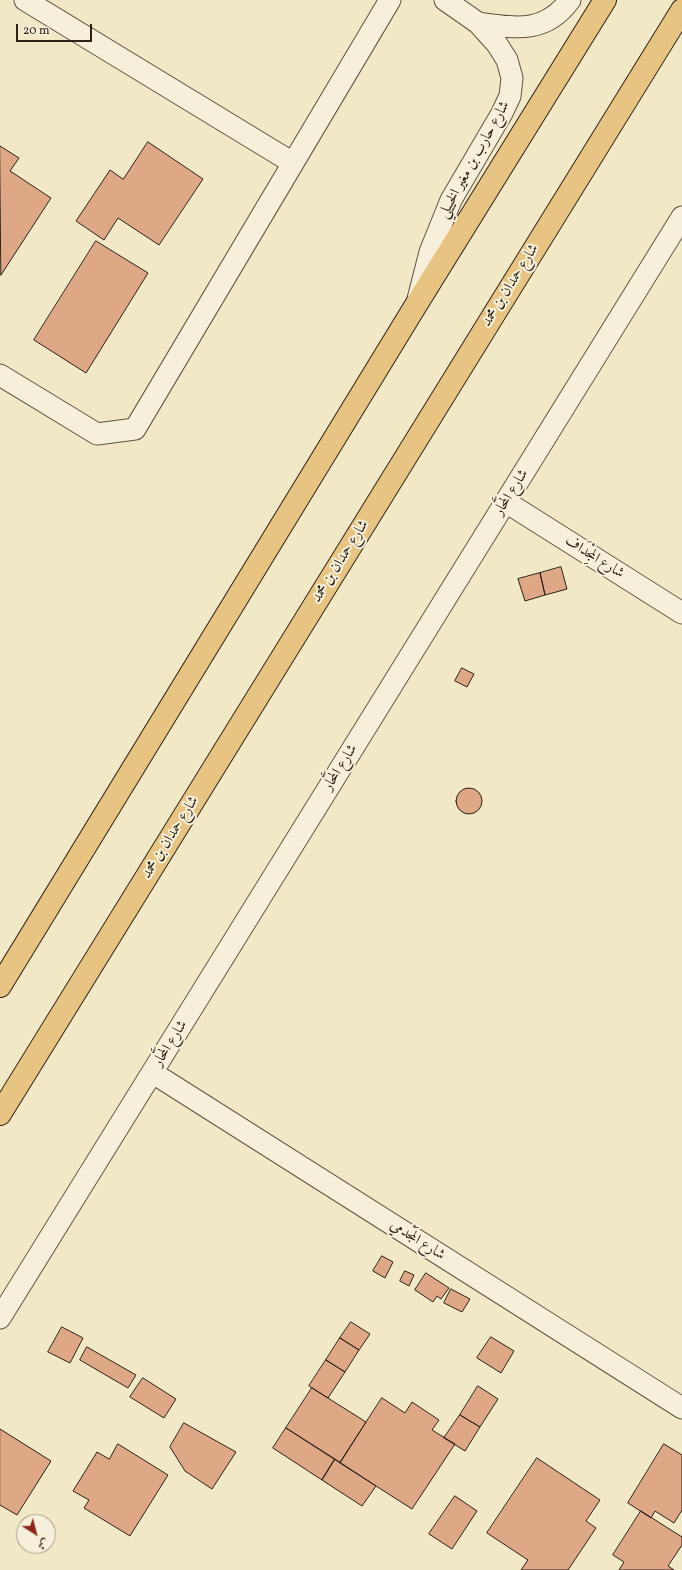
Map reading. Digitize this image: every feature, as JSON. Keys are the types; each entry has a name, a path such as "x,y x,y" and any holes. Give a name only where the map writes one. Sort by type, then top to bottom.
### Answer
{"main road":[{"path":"0,986 416,305 606,0"},
{"name":"شارع حمدان بن محمد","path":"0,1114 682,10"}],"street":[{"path":"25,0 293,163"},
{"path":"0,375 97,434 135,429 390,0"},
{"name":"شارع حارب بن مغير الخييلي","path":"416,305 430,252 451,200 502,113 510,96 512,78 507,60 497,44 478,23 445,0"},
{"name":"شارع حارب بن مغير الخييلي","path":"478,23 526,27 546,22 563,10 570,0"},
{"name":"شارع المَحَّار","path":"0,1318 682,217"},
{"name":"شارع المِجْدَاف","path":"506,502 682,613"},
{"name":"شارع المَجْدمي","path":"153,1073 682,1408"}],"building":[{"path":"148,142 203,179 159,245 118,218 104,240 76,221 110,170 123,179"},
{"path":"0,146 19,158 10,171 51,198 1,275"},
{"path":"96,241 148,273 86,373 34,340"},
{"path":"561,567 567,589 545,595 540,573"},
{"path":"540,573 545,595 525,601 518,579"},
{"path":"462,668 474,674 467,687 455,681"},
{"path":"469,788 478,792 482,801 478,810 469,814 460,810 456,801 460,792"},
{"path":"382,1256 393,1262 385,1278 373,1271"},
{"path":"405,1271 414,1275 409,1286 400,1281"},
{"path":"426,1273 449,1288 441,1299 437,1296 433,1302 415,1290"},
{"path":"451,1289 470,1299 462,1312 444,1303"},
{"path":"351,1322 370,1334 359,1350 340,1338"},
{"path":"62,1327 83,1338 70,1363 48,1352"},
{"path":"491,1337 514,1351 501,1373 477,1358"},
{"path":"340,1338 359,1350 345,1372 326,1360"},
{"path":"87,1347 136,1375 128,1388 80,1360"},
{"path":"326,1360 345,1372 328,1398 309,1386"},
{"path":"143,1378 176,1399 164,1418 130,1397"},
{"path":"478,1386 498,1399 480,1427 460,1415"},
{"path":"312,1388 366,1422 340,1463 286,1428"},
{"path":"382,1398 405,1413 412,1402 439,1420 432,1430 455,1444 412,1509 340,1463"},
{"path":"460,1415 480,1427 465,1451 444,1438"},
{"path":"184,1423 236,1452 212,1489 185,1471 170,1447"},
{"path":"286,1428 335,1459 322,1480 273,1448"},
{"path":"0,1429 51,1461 18,1514 0,1505"},
{"path":"118,1444 168,1475 130,1536 84,1508 89,1500 73,1491 97,1452 109,1459"},
{"path":"664,1444 682,1455 682,1510 674,1523 655,1511 651,1518 628,1503"},
{"path":"537,1458 600,1500 586,1521 596,1528 568,1570 521,1570 528,1560 487,1533"},
{"path":"335,1459 376,1486 362,1506 322,1480"},
{"path":"455,1496 477,1511 452,1549 429,1534"},
{"path":"641,1511 682,1537 682,1545 668,1566 674,1570 619,1570 624,1562 613,1555"}]}
